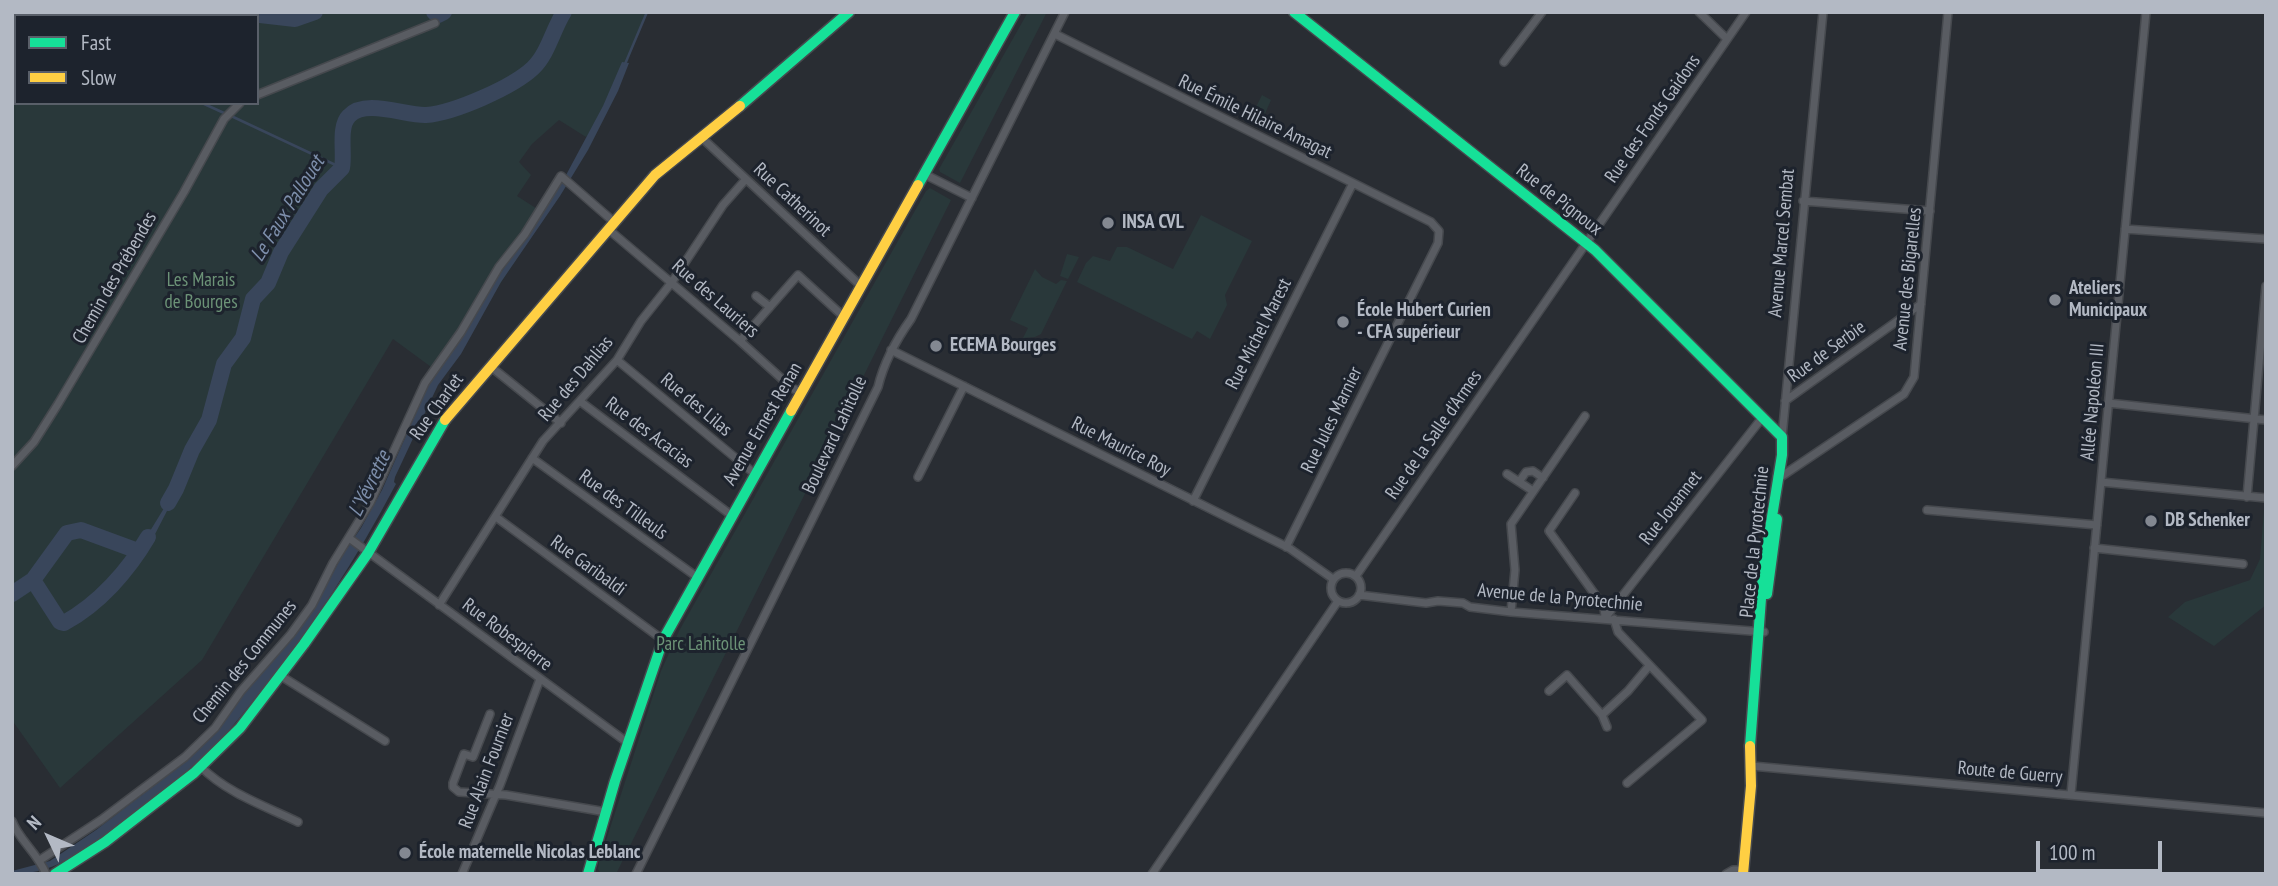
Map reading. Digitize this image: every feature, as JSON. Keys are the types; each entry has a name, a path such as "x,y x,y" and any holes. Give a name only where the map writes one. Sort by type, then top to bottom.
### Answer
{"main road":[{"name":"Rue Charlet","path":"55,874 105,842 201,766 240,728 281,676 298,639 365,551 447,417 489,366 655,174 770,82 849,12"},
{"name":"Avenue Ernest Renan","path":"589,873 606,812 663,640 1015,12"},
{"name":"Rue de Pignoux","path":"1294,12 1586,243 1782,437"},
{"name":"Avenue Marcel Sembat","path":"1779,477 1782,437"},
{"name":"Place de la Pyrotechnie","path":"1743,872 1763,572 1779,477"}],"street":[{"name":"Boulevard Lahitolle","path":"636,874 878,387 881,372 891,350 911,319 1065,12"},
{"path":"1504,62 1542,12"},
{"path":"1699,12 1727,39"},
{"name":"Rue des Fonds Gaidons","path":"1586,243 1746,12"},
{"name":"Avenue Marcel Sembat","path":"1782,437 1823,12"},
{"name":"Avenue des Bigarelles","path":"1779,477 1904,394 1914,377 1948,12"},
{"name":"Allée Napoléon III","path":"2071,794 2146,12"},
{"path":"259,94 435,23"},
{"name":"Rue Émile Hilaire Amagat","path":"1055,34 1431,222 1439,231"},
{"name":"Chemin des Prébendes","path":"12,466 34,442 58,404 184,192 223,119 238,105"},
{"name":"Rue Catherinot","path":"701,137 861,286"},
{"path":"924,174 972,198"},
{"name":"Rue des Lauriers","path":"565,179 672,282 792,388 802,393"},
{"name":"Chemin des Communes","path":"41,861 101,820 184,757 215,728 241,691 298,639 333,563 370,503 425,383 499,267 565,179"},
{"name":"Rue des Dahlias","path":"439,605 543,441 617,360 641,321 672,282 723,205 746,179"},
{"name":"Rue Michel Marest","path":"1193,501 1353,183"},
{"path":"1804,201 1930,211"},
{"path":"2125,229 2266,239"},
{"name":"Rue Jules Marnier","path":"1286,547 1438,243 1439,231"},
{"name":"Rue de la Salle d'Armes","path":"1356,576 1586,243"},
{"path":"740,341 798,275 844,317"},
{"path":"2247,497 2266,286"},
{"path":"756,296 770,307"},
{"name":"Rue de Serbie","path":"1785,401 1921,304"},
{"name":"Rue Maurice Roy","path":"891,350 1286,547 1333,579"},
{"name":"Rue des Lilas","path":"617,360 755,474"},
{"path":"489,366 561,423"},
{"path":"918,477 964,386"},
{"name":"Rue des Acacias","path":"581,402 731,515"},
{"path":"2108,403 2266,420"},
{"path":"1511,612 1515,570 1511,524 1585,416"},
{"name":"Rue Jouannet","path":"1605,618 1762,418"},
{"name":"Rue des Tilleuls","path":"532,458 696,577"},
{"path":"1519,482 1526,472 1533,471 1543,478"},
{"path":"1507,474 1533,491"},
{"path":"2101,482 2266,498"},
{"path":"1575,493 1549,531 1604,607 1605,618"},
{"path":"1927,510 2097,525"},
{"name":"Rue Garibaldi","path":"496,517 663,640"},
{"name":"Rue Robespierre","path":"350,539 628,743"},
{"path":"2094,548 2243,564"},
{"path":"1339,574 1356,576 1360,581 1359,595 1350,602 1338,601 1331,591 1333,579 1339,574"},
{"name":"Avenue de la Pyrotechnie","path":"1359,595 1426,603 1463,603 1470,607 1511,612 1761,632"},
{"path":"1152,874 1338,601"},
{"path":"1614,619 1618,632 1702,720 1627,783"},
{"path":"1602,715 1628,691 1649,666"},
{"path":"1549,691 1567,675 1602,715 1607,727"},
{"path":"281,676 385,741"},
{"name":"Rue Alain Fournier","path":"462,874 540,679"},
{"path":"490,714 473,757 464,754 453,787 459,792 496,794 606,812"},
{"path":"201,766 214,780 298,822"},
{"name":"Route de Guerry","path":"1752,766 2266,813"},
{"path":"12,821 41,861 46,874"},
{"path":"1726,874 1733,870 1743,872"}],"green space":[{"name":"Les Marais de Bourges","path":"12,12 647,12 613,95 586,137 559,120 532,144 519,162 531,175 517,196 545,214 444,371 438,372 393,339 202,660 60,788 12,720"},
{"path":"1028,12 1047,12 960,183 939,169"},
{"path":"1262,95 1271,100 1264,116 1254,111"},
{"name":"Parc Lahitolle","path":"930,188 951,200 616,874 601,874 598,869 599,862 661,671 679,631"},
{"path":"1201,215 1252,241 1225,295 1227,305 1210,339 1197,331 1192,339 1077,282 1086,263 1093,256 1110,261 1117,247 1127,247 1173,269"},
{"path":"1067,254 1079,257 1068,279 1060,276"},
{"path":"1035,269 1042,277 1056,284 1061,280 1067,281 1041,334 1023,338 1028,328 1010,320"},
{"path":"2265,498 2266,605 2214,646 2168,617 2185,602 2250,580 2260,559"}],"water":[{"path":"622,62 629,63 588,150 501,282 461,354 438,385 395,477 396,484 381,512 333,592 279,668 211,749 101,838 60,863 29,873 12,874 12,871 50,861 96,830 187,760 296,633 315,607 382,490 428,386 565,177 603,106"},
{"path":"340,166 345,169 328,188 286,253 271,285 255,302 252,332 228,366 215,418 152,540 105,597 85,614 63,627 59,627 35,586 12,598 12,595 33,581 62,624 79,616 101,598 136,554 180,482 192,450 212,416 223,367 245,336 250,302 267,283 282,249"}],"waterway":[{"path":"234,12 251,14"},
{"path":"259,15 295,19 315,12"},
{"path":"434,12 438,15 444,12"},
{"name":"Le Faux Pallouet","path":"168,503 209,420 224,364 243,338 253,299 268,283 281,252 321,189 342,168 343,133 349,116 365,108 418,115 438,113 498,91 533,68 547,49 564,12"},
{"name":"L'Yévrette","path":"625,64 647,12"},
{"path":"206,105 224,113"},
{"path":"229,115 342,168"},
{"name":"Le Faux Pallouet","path":"12,594 33,580 67,533 81,530 138,551"},
{"name":"Le Faux Pallouet","path":"33,580 60,622 64,623 112,586 148,537"}],"traffic: fast":[{"path":"740,106 849,12"},
{"path":"918,185 1015,12"},
{"path":"1294,12 1595,250 1782,437 1782,455 1763,572 1750,746"},
{"path":"588,874 615,781 663,640 791,411"},
{"path":"55,874 105,842 194,773 240,728 368,553 445,420"},
{"path":"1767,594 1777,519"}],"traffic: slow":[{"path":"445,420 655,175 740,106"},
{"path":"791,411 918,185"},
{"path":"1743,874 1751,786 1750,746"}],"place":[{"name":"INSA CVL","path":"1108,223"},
{"name":"Ateliers Municipaux","path":"2055,300"},
{"name":"École Hubert Curien - CFA supérieur","path":"1343,322"},
{"name":"ECEMA Bourges","path":"936,346"},
{"name":"DB Schenker","path":"2151,521"},
{"name":"École maternelle Nicolas Leblanc","path":"405,853"}]}
